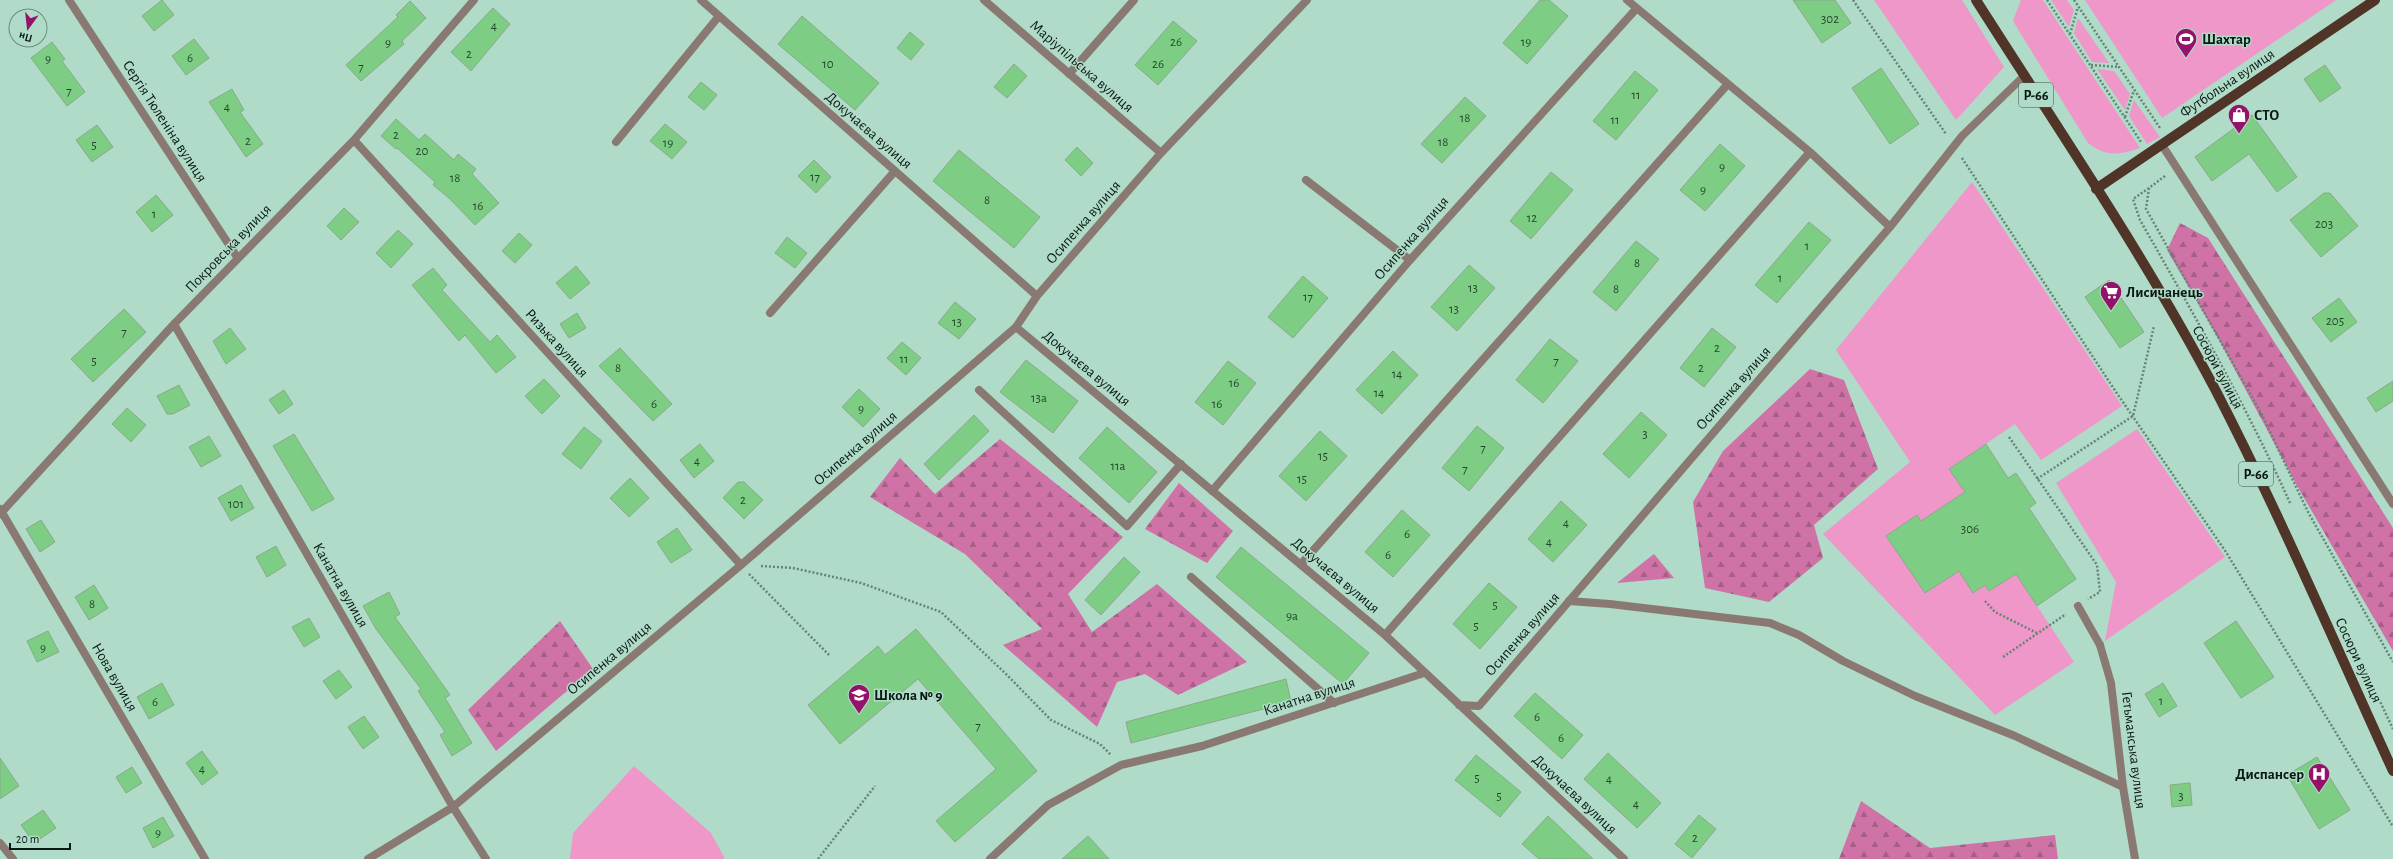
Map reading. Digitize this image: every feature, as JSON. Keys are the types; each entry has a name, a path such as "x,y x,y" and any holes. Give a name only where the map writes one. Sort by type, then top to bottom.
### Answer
{"main road":[{"name":"Сосюри вулиця","path":"1976,0 2163,297 2216,391 2289,544 2393,771"},
{"name":"Футбольна вулиця","path":"2096,189 2375,0"}],"street":[{"name":"Сергія Тюленіна вулиця","path":"69,0 237,257"},
{"name":"Покровська вулиця","path":"1,511 237,257 354,140 474,0"},
{"name":"Докучаєва вулиця","path":"701,0 1037,296"},
{"name":"Маріупільська вулиця","path":"984,0 1161,153"},
{"path":"1069,74 1134,0"},
{"name":"Осипенка вулиця","path":"368,859 453,807 741,565 1016,328 1037,296 1161,153 1307,0"},
{"path":"1627,0 1727,85 1810,152 1890,227"},
{"name":"Осипенка вулиця","path":"1212,491 1410,260 1636,8"},
{"path":"616,142 720,16"},
{"name":"Осипенка вулиця","path":"1458,705 1479,706 1890,227 1954,146 2024,76"},
{"path":"1302,563 1727,85"},
{"name":"Ризька вулиця","path":"354,140 741,565"},
{"path":"2166,143 2177,168 2393,504"},
{"path":"1385,635 1810,152"},
{"path":"770,313 894,170"},
{"path":"1306,180 1410,260"},
{"name":"Канатна вулиця","path":"174,324 453,807 486,859"},
{"name":"Докучаєва вулиця","path":"1016,328 1212,491 1302,563 1385,635 1624,859"},
{"path":"978,390 1127,526 1181,464"},
{"name":"Нова вулиця","path":"1,511 205,859"},
{"path":"1191,577 1334,703"},
{"path":"1569,601 1610,604 1770,623 1799,635 1843,661 1915,696 2015,736 2123,787"},
{"name":"Гетьманська вулиця","path":"2078,606 2100,646 2111,683 2123,787 2135,859"},
{"name":"Канатна вулиця","path":"990,859 1048,805 1121,765 1202,746 1424,673"},
{"path":"0,842 13,859"}],"path":[{"path":"1853,0 1954,146 2133,416 2226,552 2392,825"},
{"path":"2048,0 2149,154"},
{"path":"2074,0 2134,89 2166,143"},
{"path":"2070,34 2079,6"},
{"path":"2090,65 2119,68"},
{"path":"2125,117 2134,89"},
{"path":"2177,168 2149,188 2146,209 2164,245 2198,299 2262,415 2308,512 2393,662"},
{"path":"2037,479 2133,416 2154,326"},
{"path":"2003,657 2100,592 2097,565 2009,437"},
{"path":"741,565 829,655"},
{"path":"741,565 793,568 861,583 941,612 1007,674 1051,720 1100,744 1121,765"},
{"path":"1985,601 1995,612 2038,633"},
{"path":"818,859 875,786"}],"shaded area":[{"path":"1874,0 1962,0 2004,67 1956,120"},
{"path":"2021,0 2043,0 2140,148 2126,152 2107,153 2094,148 2088,143 2013,21"},
{"path":"2051,0 2067,0 2074,10 2069,27"},
{"name":"Шахтар","path":"2085,0 2336,0 2162,118"},
{"path":"2078,18 2109,63 2092,62 2074,33"},
{"path":"2097,69 2114,71 2130,94 2125,110"},
{"path":"2134,100 2160,137 2147,144 2129,116"},
{"path":"1972,182 2122,406 2041,460 2015,424 1949,469 1965,492 1921,521 1917,516 1886,536 1925,593 1959,571 1974,593 1985,585 1989,591 2016,574 2074,662 1995,715 1823,534 1910,462 1836,350"},
{"path":"2137,429 2225,557 2105,641 2116,582 2056,483"},
{"path":"634,766 711,833 725,859 570,859 573,833"}],"green space":[{"path":"2180,223 2208,238 2393,528 2393,651 2296,484 2218,338 2167,250"},
{"path":"1810,369 1844,380 1878,469 1814,525 1823,558 1769,602 1705,588 1693,502 1723,451"},
{"path":"1000,439 1123,537 1068,594 1092,632 1157,584 1247,662 1178,695 1145,674 1117,682 1097,727 1003,645 1042,629 965,554 870,497 900,458 935,494"},
{"path":"1179,483 1233,531 1207,563 1145,529"},
{"path":"1654,554 1674,578 1617,583"},
{"path":"560,621 593,669 496,751 468,710"},
{"path":"1861,801 1930,848 2055,835 2058,859 1839,859"}],"building":[{"path":"162,0 174,15 154,31 142,16"},
{"path":"1540,0 1549,0 1568,16 1527,64 1503,43"},
{"path":"1793,0 1835,0 1851,23 1822,43"},
{"path":"410,1 426,18 402,41 404,44 361,81 346,65 398,17 396,15"},
{"path":"493,8 510,24 471,71 451,52"},
{"path":"802,16 879,83 855,110 778,44"},
{"path":"1173,21 1197,41 1158,85 1135,65"},
{"path":"910,32 924,44 911,60 897,48"},
{"path":"194,39 209,58 186,75 172,56"},
{"path":"52,42 65,59 62,61 85,92 67,106 31,58 44,48 48,48 48,45"},
{"path":"1014,64 1027,76 1007,98 994,87"},
{"path":"2325,65 2341,88 2320,102 2304,79"},
{"path":"1881,68 1919,124 1890,144 1852,88"},
{"path":"1635,71 1658,90 1616,140 1593,121"},
{"path":"701,82 717,95 704,110 688,97"},
{"path":"232,89 244,110 240,112 263,144 246,157 209,102"},
{"path":"1465,97 1486,116 1442,163 1421,144"},
{"path":"2252,115 2297,177 2277,192 2249,154 2212,181 2195,157"},
{"path":"396,119 419,140 425,134 454,160 458,154 476,169 472,174 499,203 475,225 449,198 433,185 435,182 397,148 396,149 381,136"},
{"path":"665,124 687,142 672,159 650,141"},
{"path":"97,125 113,147 92,162 76,140"},
{"path":"1720,144 1745,166 1705,211 1680,190"},
{"path":"1077,147 1093,163 1081,176 1065,160"},
{"path":"959,150 1040,217 1014,248 933,181"},
{"path":"814,160 831,177 816,193 798,176"},
{"path":"1551,172 1573,190 1531,239 1510,221"},
{"path":"2324,193 2330,193 2358,226 2321,257 2290,220"},
{"path":"156,195 173,215 152,232 136,212"},
{"path":"344,208 359,222 341,240 327,226"},
{"path":"1809,222 1831,240 1777,303 1755,285"},
{"path":"398,230 413,244 391,268 376,253"},
{"path":"519,233 532,245 515,263 502,251"},
{"path":"787,237 807,253 795,268 775,253"},
{"path":"1636,241 1659,259 1616,311 1593,292"},
{"path":"1469,265 1495,288 1457,331 1431,307"},
{"path":"576,266 590,283 570,299 556,283"},
{"path":"433,268 447,285 442,290 490,342 497,335 516,357 496,373 465,335 459,341 412,285"},
{"path":"1303,276 1328,298 1293,338 1268,317"},
{"path":"2109,280 2144,332 2120,348 2085,297"},
{"path":"2339,298 2357,322 2331,342 2312,318"},
{"path":"955,302 976,319 959,339 938,323"},
{"path":"124,309 146,332 93,382 71,359"},
{"path":"577,313 586,328 569,338 560,324"},
{"path":"230,328 246,349 226,364 213,341"},
{"path":"1712,328 1736,347 1704,387 1680,368"},
{"path":"1550,339 1578,361 1543,403 1516,380"},
{"path":"902,342 921,358 906,375 887,358"},
{"path":"620,348 672,404 653,421 599,366"},
{"path":"1393,351 1418,375 1382,414 1356,390"},
{"path":"1026,360 1078,401 1053,433 1000,392"},
{"path":"1228,361 1256,383 1223,425 1195,402"},
{"path":"544,379 560,396 542,414 525,396"},
{"path":"2393,381 2393,401 2376,412 2367,398"},
{"path":"179,385 190,405 173,414 167,414 157,396"},
{"path":"859,389 880,409 863,427 842,407"},
{"path":"284,390 293,404 279,414 269,400"},
{"path":"127,408 146,425 131,442 112,424"},
{"path":"1641,412 1667,435 1629,478 1603,454"},
{"path":"974,415 989,431 939,480 924,464"},
{"path":"1477,426 1504,448 1469,491 1442,468"},
{"path":"584,427 602,441 581,469 562,454"},
{"path":"1107,427 1157,472 1129,503 1079,458"},
{"path":"1320,431 1347,456 1306,501 1279,476"},
{"path":"294,434 334,499 312,511 273,446"},
{"path":"209,436 221,456 201,467 189,447"},
{"path":"700,444 714,461 694,478 680,460"},
{"path":"1986,444 2008,478 2016,473 2036,503 2029,508 2076,579 2037,606 2016,574 1989,591 1985,585 1973,593 1959,571 1925,593 1886,536 1917,515 1921,521 1965,492 1949,469"},
{"path":"630,478 649,498 629,517 610,498"},
{"path":"738,482 744,482 763,500 744,519 723,498"},
{"path":"241,485 254,508 231,521 218,498"},
{"path":"1561,501 1587,525 1553,562 1528,539"},
{"path":"1402,510 1430,535 1393,577 1365,552"},
{"path":"41,520 55,542 40,552 26,529"},
{"path":"677,528 692,550 671,563 657,542"},
{"path":"276,546 286,565 267,577 256,557"},
{"path":"1241,547 1369,653 1343,684 1216,577"},
{"path":"1124,557 1140,572 1101,615 1085,600"},
{"path":"1489,583 1517,607 1480,649 1453,624"},
{"path":"94,585 108,608 89,620 75,597"},
{"path":"389,592 400,614 395,617 450,695 445,698 472,743 452,756 440,735 445,732 418,691 421,689 376,629 363,606"},
{"path":"309,618 320,637 304,647 292,627"},
{"path":"2236,621 2274,677 2241,698 2204,643"},
{"path":"916,629 1037,771 955,842 936,821 996,769 918,679 840,744 808,705 878,646 885,655"},
{"path":"48,631 59,652 37,662 27,641"},
{"path":"339,670 352,687 336,699 323,681"},
{"path":"1286,679 1291,702 1131,743 1126,722"},
{"path":"162,683 174,705 149,719 137,697"},
{"path":"2163,683 2177,706 2159,717 2145,694"},
{"path":"1535,693 1583,735 1562,759 1514,716"},
{"path":"364,716 379,737 363,749 348,727"},
{"path":"202,751 218,773 202,785 186,763"},
{"path":"1608,753 1661,803 1637,828 1584,779"},
{"path":"1476,755 1521,792 1500,817 1455,780"},
{"path":"2317,757 2350,810 2319,829 2287,775"},
{"path":"0,758 19,786 0,799"},
{"path":"132,767 142,783 126,793 116,777"},
{"path":"2190,783 2192,805 2172,807 2170,785"},
{"path":"43,810 56,828 34,843 21,825"},
{"path":"1699,815 1716,829 1692,858 1675,844"},
{"path":"1548,816 1593,859 1539,859 1522,844"},
{"path":"163,817 174,836 153,848 143,828"},
{"path":"1088,836 1109,859 1062,859"}],"place":[{"name":"Шахтар","path":"2186,58"},
{"name":"СТО","path":"2239,134"},
{"name":"Лисичанець","path":"2111,312"},
{"name":"Школа № 9","path":"859,714"},
{"name":"Диспансер","path":"2319,794"}]}
